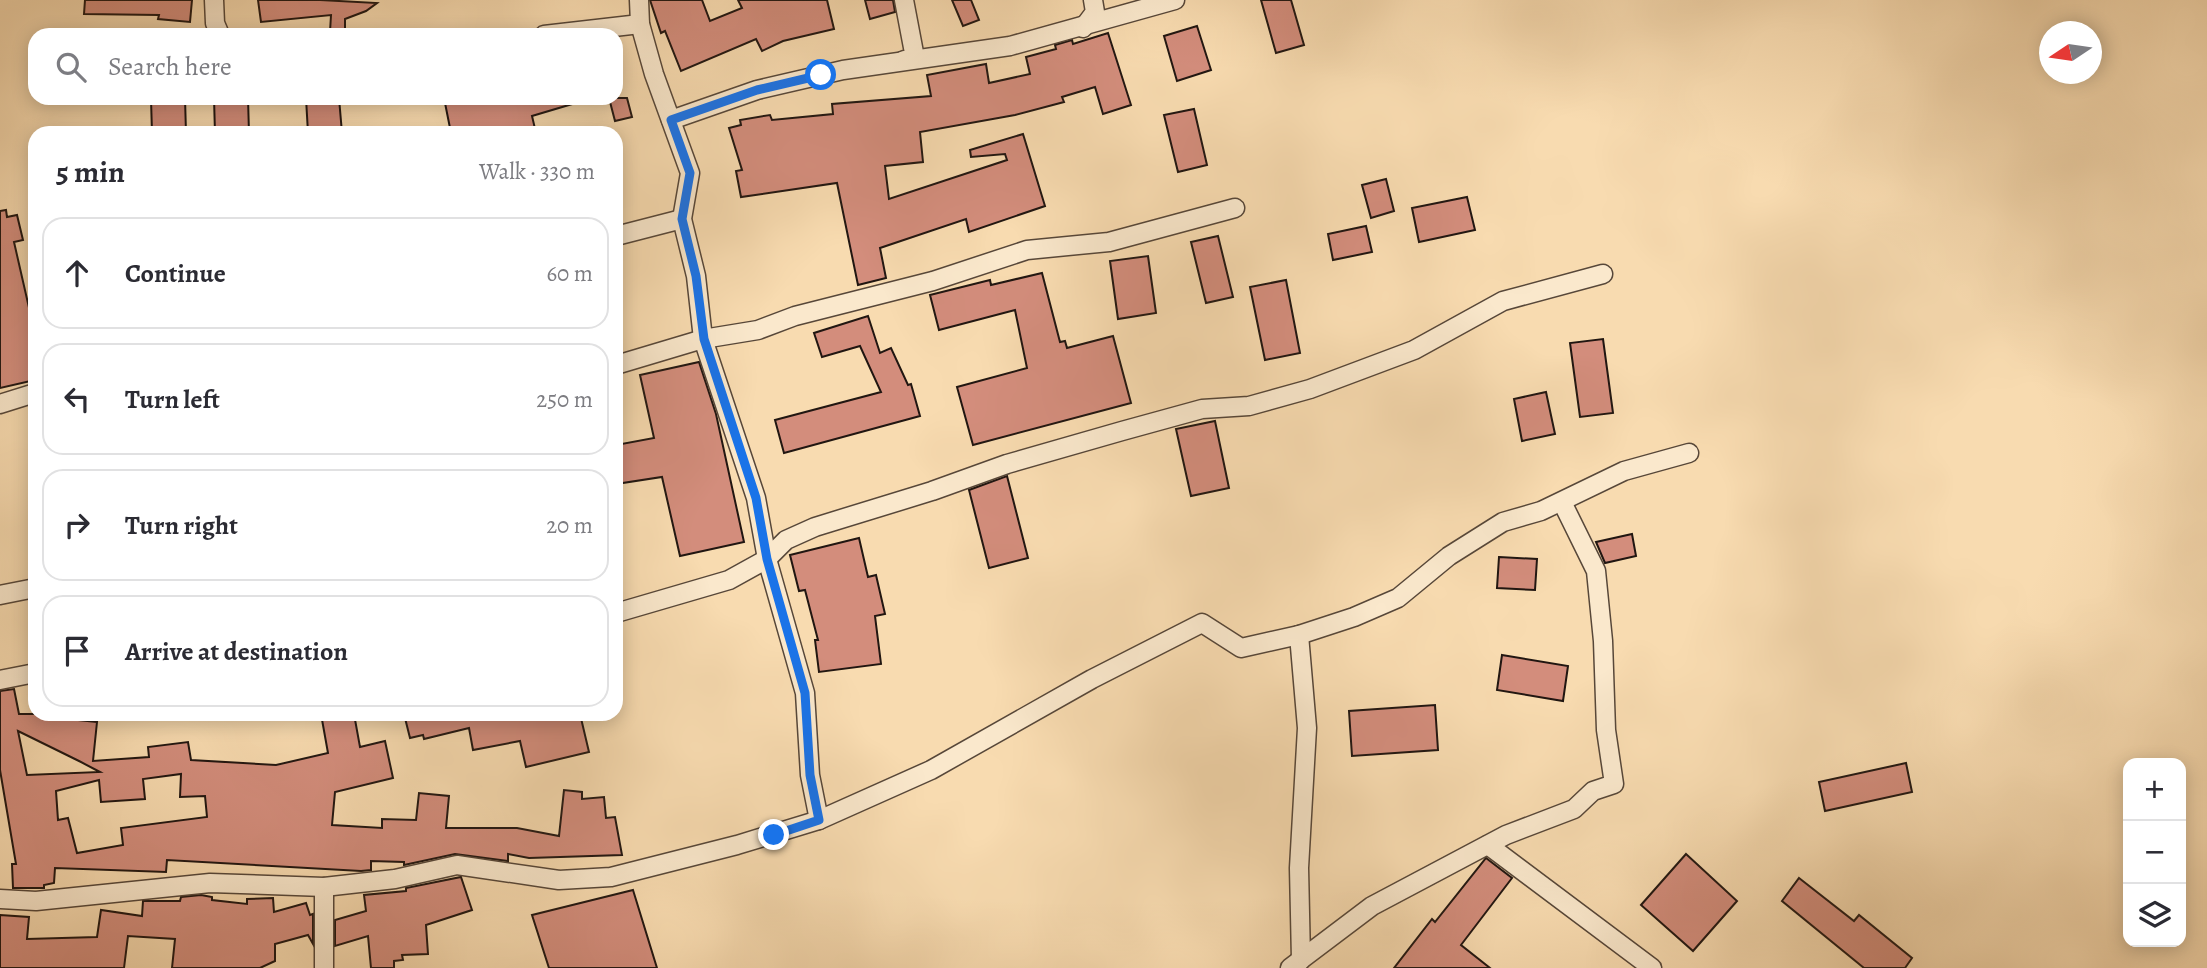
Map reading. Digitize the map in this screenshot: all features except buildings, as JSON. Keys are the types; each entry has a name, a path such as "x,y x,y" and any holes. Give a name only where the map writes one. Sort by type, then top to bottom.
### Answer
{"street":[{"path":"214,0 217,28"},
{"path":"639,0 640,24 654,74 690,173 682,219 696,276 704,339 756,498 767,559 805,693 810,775 819,820"},
{"path":"894,63 915,58 904,0"},
{"path":"1083,28 1095,12 1093,0"},
{"path":"671,120 757,90 843,70 1010,46 1083,28 1175,0"},
{"path":"605,28 640,24"},
{"path":"623,363 704,339 758,330 795,316 933,281 1027,250 1110,242 1235,208"},
{"path":"623,234 682,219"},
{"path":"623,611 729,580 767,559 786,540 815,527 920,495 1007,464 1202,409 1249,406 1310,389 1414,350 1503,301 1603,274"},
{"path":"0,404 28,395"},
{"path":"0,899 36,901 210,883 324,887 395,879 457,865 559,880 611,877 748,842 819,820 931,770 1092,679 1202,623 1241,648 1299,635 1354,617 1398,598 1449,556 1503,522 1541,512 1624,471 1689,453"},
{"path":"1294,967 1372,906 1488,845 1574,809 1593,791 1614,784 1606,730 1603,642 1596,571 1562,502"},
{"path":"0,595 28,589"},
{"path":"1294,967 1301,960 1299,868 1307,728 1299,635"},
{"path":"0,680 28,674"},
{"path":"1488,845 1652,968"},
{"path":"324,887 324,968"}],"route":[{"path":"774,835 819,820 810,775 805,693 767,559 767,545 756,498 704,339 696,276 682,219 690,173 671,120 757,90 821,75"}]}
